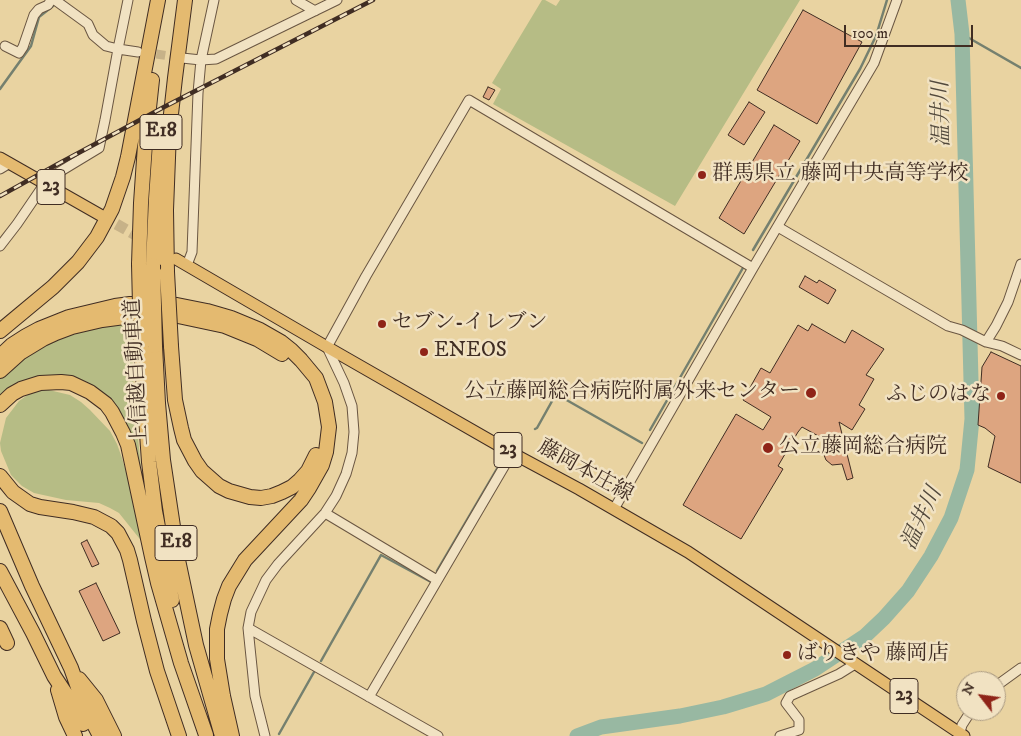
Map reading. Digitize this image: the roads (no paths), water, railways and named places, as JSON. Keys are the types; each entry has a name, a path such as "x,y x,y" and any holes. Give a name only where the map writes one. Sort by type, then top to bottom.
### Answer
{"highway":[{"path":"0,331 53,287 72,268 97,237 112,210 121,186 128,157 158,0"},
{"name":"上信越自動車道","path":"165,0 151,90 141,203 155,346 163,460 178,560 196,645 222,736"},
{"name":"上信越自動車道","path":"180,0 166,86 156,199 146,264 140,347 149,462 157,521 182,646 207,736"},
{"path":"0,371 20,353 43,339 72,327 116,317 147,314 178,316 210,322 257,339 281,354 299,371 312,390 321,425 318,449 314,461 300,480 282,492 260,498 250,497 219,486 206,475 189,451 181,428 175,400 170,346 167,272 166,210 169,132 185,0"},
{"path":"0,356 26,336 69,317 115,306 161,304 207,311 231,318 260,330 291,350 316,378 325,402 329,427 322,465 310,488 301,500 245,560 229,586 220,614 217,629 217,659 232,736"},
{"path":"0,405 12,394 30,386 51,382 71,383 90,392 106,404 118,422 131,458 158,583 181,663 207,736"},
{"path":"0,415 11,400 30,386"},
{"path":"0,476 13,492 30,504 94,517 111,526 118,533 127,550 157,671 179,736"},
{"path":"0,511 32,586 71,668 85,707 100,736"},
{"path":"0,532 32,586"},
{"path":"0,562 13,595"},
{"path":"0,571 54,676 77,711 89,736"},
{"path":"0,628 7,643"},
{"path":"71,668 96,700 114,736"},
{"path":"54,676 66,717 75,736"}],"main road":[{"name":"23","path":"3,163 45,183 102,216"},
{"name":"藤岡本庄線","path":"176,259 688,552 961,735"}],"street":[{"path":"5,46 19,53 23,47 34,15 51,0"},
{"path":"55,0 88,24 93,35 106,46 118,50 138,52"},
{"path":"0,246 45,183 56,174 99,148 128,0"},
{"path":"187,265 192,252 198,92 202,60 214,0"},
{"path":"296,0 315,11"},
{"path":"182,58 216,59 337,0"},
{"path":"614,509 874,63 897,0"},
{"path":"265,736 255,696 248,628 251,612 266,580 278,564 325,513 336,496 346,474 352,453 354,432 352,406 344,382 327,347 366,276 469,100 753,268"},
{"path":"778,227 948,326 1021,355"},
{"path":"986,342 1008,302 1021,264"},
{"path":"369,697 512,453"},
{"path":"325,513 437,580"},
{"path":"248,628 438,736"},
{"path":"780,736 799,730 799,720 786,703 790,696 839,674 852,661"},
{"path":"1006,679 1021,668"},
{"path":"961,735 962,725 965,721"}],"waterway":[{"path":"753,250 860,69 876,36 887,0"},
{"name":"温井川","path":"577,736 601,727 680,716 723,707 766,694 815,669 865,636 884,618 908,591 931,556 951,518 967,470 972,419 962,34 958,0"},
{"path":"0,89 31,46 39,17 55,3"},
{"path":"962,34 1021,68"},
{"path":"650,430 744,266"},
{"path":"535,429 556,394 642,443"},
{"path":"512,444 519,433"},
{"path":"437,571 504,457"},
{"path":"321,661 381,555 431,582"},
{"path":"279,734 314,672"}],"tunnel":[{"path":"143,52 182,58"},
{"path":"102,216 146,241"}],"railway":[{"path":"0,196 164,107 373,0"}],"place":[{"name":"群馬県立 藤岡中央高等学校","path":"702,175"},
{"name":"セブン-イレブン","path":"382,324"},
{"name":"ENEOS","path":"424,352"},
{"name":"公立藤岡総合病院附属外来センター","path":"811,393"},
{"name":"ふじのはな","path":"1001,396"},
{"name":"公立藤岡総合病院","path":"768,448"},
{"name":"ばりきや 藤岡店","path":"787,655"}]}
